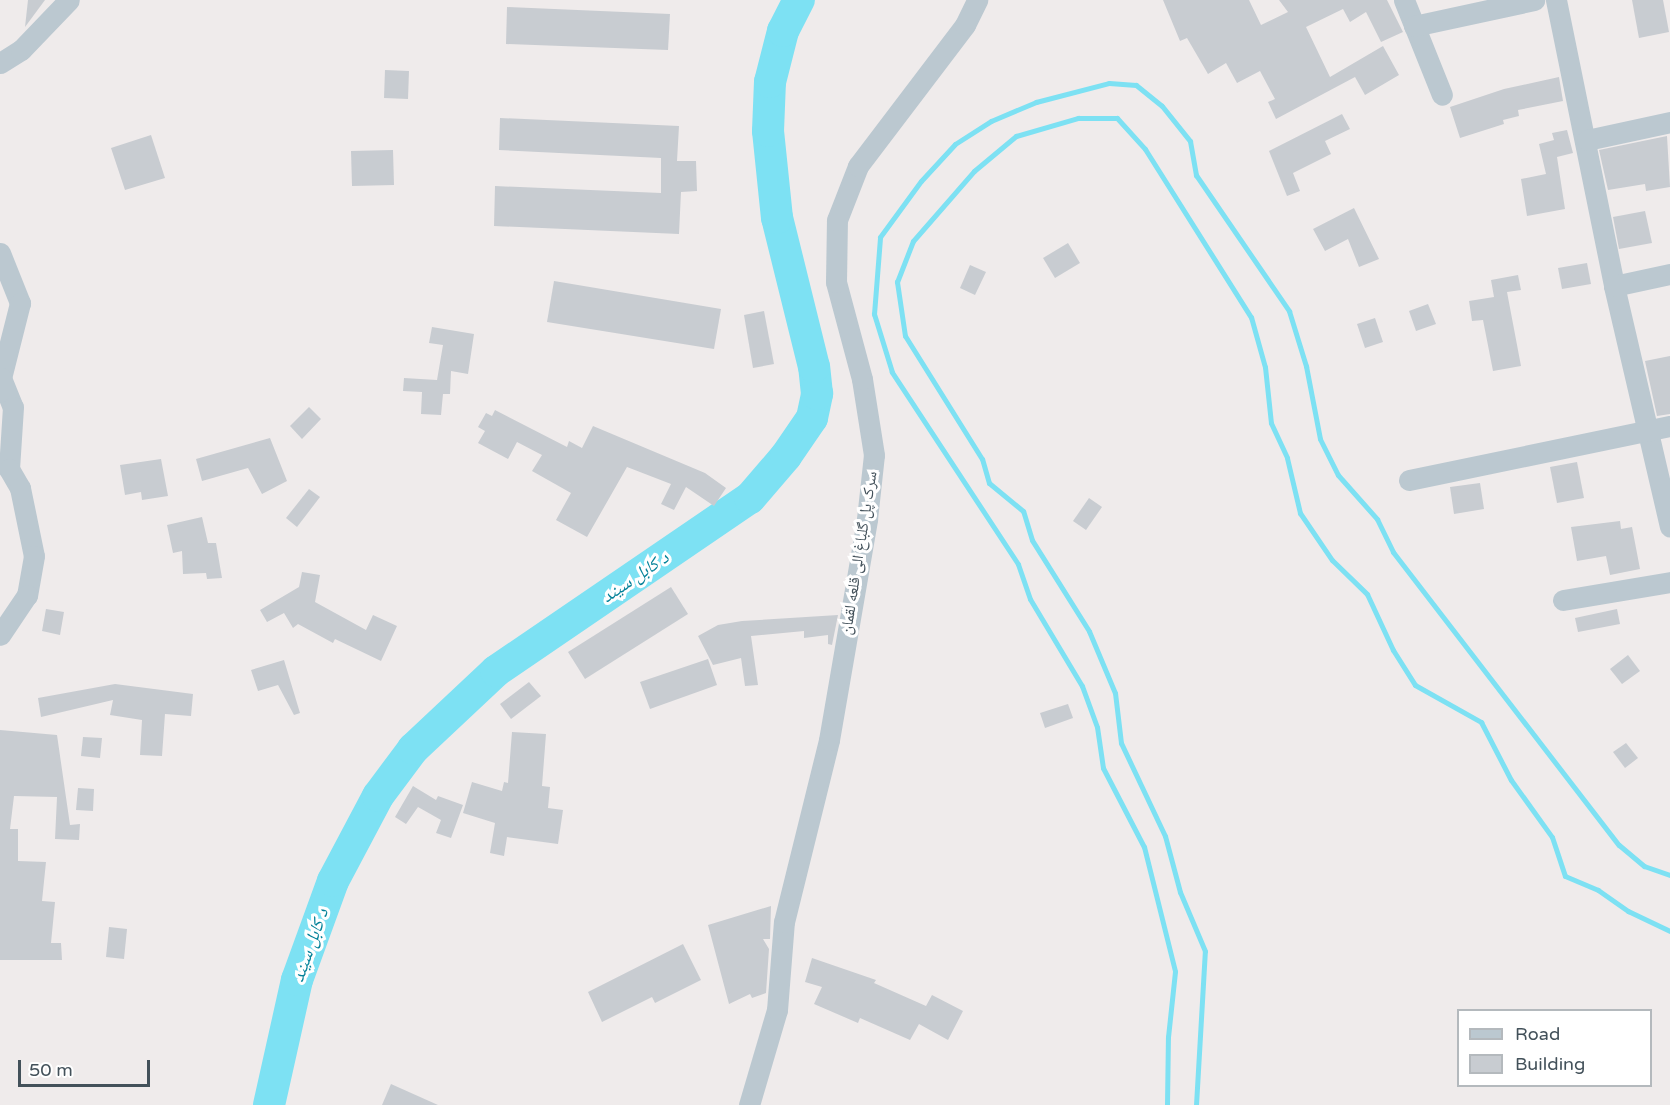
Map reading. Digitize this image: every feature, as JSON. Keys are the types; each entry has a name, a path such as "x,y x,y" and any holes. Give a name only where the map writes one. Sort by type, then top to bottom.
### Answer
{"street":[{"path":"0,63 21,50 69,0"},
{"name":"سرک پل گلباغ الی قلعه لقمان","path":"749,1105 777,1010 784,922 829,740 873,466 862,379 836,282 837,220 858,166 958,34 977,0"},
{"path":"1404,0 1442,95"},
{"path":"1414,26 1534,0"},
{"path":"1556,0 1587,140 1614,286 1660,428 1670,527"},
{"path":"1587,140 1670,122"},
{"path":"0,253 20,303 1,378 13,407 9,469 20,488 34,556 27,595 0,635"},
{"path":"1614,286 1670,274"},
{"path":"1409,480 1660,428"},
{"path":"1563,600 1670,582"}],"building":[{"path":"28,0 45,0 25,27"},
{"path":"1163,0 1249,0 1261,25 1288,12 1279,0 1387,0 1403,32 1381,42 1366,12 1350,22 1343,9 1306,27 1330,77 1383,46 1399,75 1365,95 1355,77 1276,119 1268,102 1275,99 1260,71 1237,83 1226,63 1208,74 1187,38 1180,41"},
{"path":"1632,0 1663,0 1669,32 1639,38"},
{"path":"507,7 670,14 668,50 506,44"},
{"path":"385,70 409,71 408,99 384,98"},
{"path":"1559,77 1563,101 1518,110 1519,116 1503,120 1504,124 1460,138 1450,107 1504,89"},
{"path":"1342,114 1350,129 1325,141 1331,154 1293,173 1300,191 1287,196 1269,151"},
{"path":"500,118 679,126 677,161 696,161 697,191 681,192 679,234 494,226 495,186 661,193 661,158 499,150"},
{"path":"1567,130 1573,153 1557,157 1565,209 1527,216 1521,179 1546,174 1539,144 1554,140 1552,133"},
{"path":"151,135 165,178 125,190 111,148"},
{"path":"1667,136 1670,187 1646,191 1645,184 1608,190 1599,150"},
{"path":"393,150 394,185 352,186 351,151"},
{"path":"1354,208 1379,259 1359,267 1348,239 1325,251 1313,229"},
{"path":"1645,211 1652,243 1619,249 1613,217"},
{"path":"1068,243 1080,263 1055,278 1043,258"},
{"path":"1587,263 1591,284 1562,289 1558,268"},
{"path":"970,265 986,272 975,295 960,288"},
{"path":"1518,275 1521,290 1507,292 1521,366 1493,371 1483,320 1472,321 1469,301 1494,297 1491,280"},
{"path":"554,281 721,309 714,349 547,322"},
{"path":"1428,304 1436,324 1416,331 1409,311"},
{"path":"764,311 774,364 753,368 744,315"},
{"path":"1375,318 1383,342 1365,348 1357,324"},
{"path":"432,327 474,334 468,374 451,371 450,394 443,394 441,415 421,414 422,392 403,391 404,378 437,380 443,345 429,343"},
{"path":"1670,356 1670,414 1657,416 1645,361"},
{"path":"309,407 321,419 302,439 290,426"},
{"path":"495,410 567,447 569,441 582,448 593,426 705,473 726,488 714,506 686,487 674,510 661,504 671,484 627,467 587,537 556,520 571,493 532,471 542,455 517,442 508,459 478,443 485,431 478,427 486,413 492,416"},
{"path":"270,438 287,481 262,494 248,468 202,481 196,459"},
{"path":"161,459 168,496 142,500 141,492 125,495 120,465"},
{"path":"1577,462 1584,498 1557,503 1550,467"},
{"path":"1480,483 1484,509 1454,514 1450,487"},
{"path":"309,489 320,497 297,527 286,518"},
{"path":"1089,498 1102,507 1086,530 1073,521"},
{"path":"202,517 208,543 216,543 222,578 207,579 206,573 183,574 182,551 173,553 167,525"},
{"path":"1620,521 1621,529 1632,527 1640,569 1610,575 1606,556 1577,561 1571,527"},
{"path":"302,572 320,575 315,602 366,630 373,615 397,626 381,661 335,639 333,643 298,624 293,628 284,613 267,622 260,610 299,587"},
{"path":"671,587 688,614 585,679 568,652"},
{"path":"46,609 64,612 60,635 42,631"},
{"path":"1617,609 1620,624 1578,632 1575,618"},
{"path":"838,615 832,645 828,644 828,635 804,638 804,631 751,636 758,685 745,686 741,658 713,665 698,636 718,625 742,621"},
{"path":"1628,655 1640,671 1622,684 1610,669"},
{"path":"708,659 717,685 650,709 640,682"},
{"path":"284,660 300,713 294,715 278,685 258,691 251,670"},
{"path":"529,682 541,696 511,719 500,704"},
{"path":"115,684 193,694 191,716 165,714 162,756 140,755 142,720 110,715 113,700 41,717 38,698"},
{"path":"1068,704 1073,718 1045,728 1040,713"},
{"path":"0,730 57,735 70,825 80,824 79,840 55,839 57,797 14,796 10,829 18,829 18,861 46,862 42,901 55,902 51,943 61,943 62,960 0,960"},
{"path":"512,732 546,734 542,786 550,787 548,808 563,810 558,844 507,837 504,856 490,853 495,823 463,813 472,782 502,791 504,782 508,783"},
{"path":"83,737 102,738 100,758 81,756"},
{"path":"1626,743 1638,758 1625,768 1613,752"},
{"path":"413,786 436,800 438,796 463,805 451,838 436,833 441,820 418,807 406,824 395,817"},
{"path":"78,788 94,789 93,811 76,810"},
{"path":"771,906 770,939 763,939 769,949 766,993 752,998 750,994 729,1004 708,925"},
{"path":"109,927 127,929 124,959 106,957"},
{"path":"683,944 701,980 655,1003 652,997 602,1022 588,992"},
{"path":"812,958 876,980 874,983 926,1006 932,995 963,1011 948,1040 919,1024 910,1040 860,1018 858,1023 814,1004 822,987 805,982"},
{"path":"391,1084 438,1105 382,1105"}],"waterway":[{"name":"د کابل سيند","path":"269,1105 297,980 333,881 378,796 413,749 496,671 750,498 786,456 812,418 817,394 814,367 777,218 768,131 770,82 783,31 799,0"},
{"path":"1167,1105 1168,1037 1175,971 1144,847 1103,768 1097,727 1082,686 1030,599 1018,564 892,372 874,314 880,237 921,181 955,144 991,121 1036,102 1109,83 1136,85 1162,106 1190,141 1196,175 1289,311 1306,366 1320,439 1338,475 1377,519 1393,552 1619,845 1644,866 1670,875"},
{"path":"1196,1105 1205,951 1180,892 1165,836 1121,743 1115,693 1089,631 1032,540 1023,511 989,483 982,459 905,336 897,282 913,241 974,171 1016,136 1078,118 1117,118 1145,149 1251,317 1265,367 1271,423 1287,458 1300,513 1332,560 1367,594 1393,650 1415,685 1481,722 1511,780 1552,837 1565,876 1598,890 1628,911 1670,931"}]}
